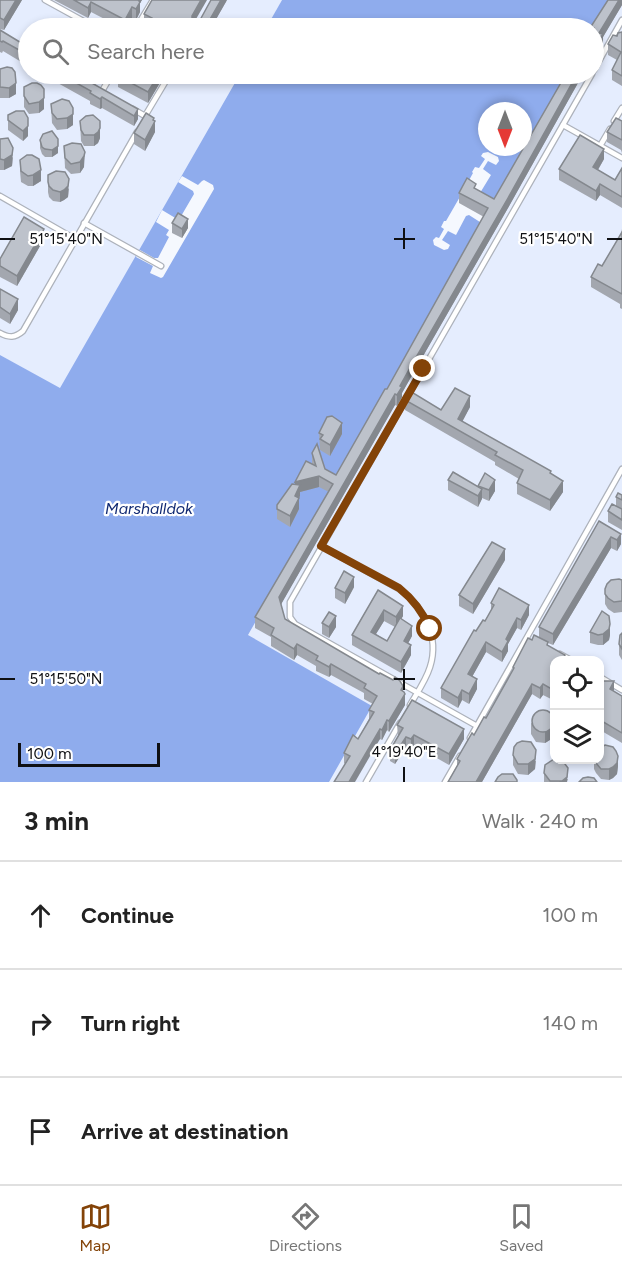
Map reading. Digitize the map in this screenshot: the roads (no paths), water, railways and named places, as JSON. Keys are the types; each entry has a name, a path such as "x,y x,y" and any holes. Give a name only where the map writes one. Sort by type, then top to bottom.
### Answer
{"lane":[{"path":"45,0 78,18"},
{"path":"142,18 153,0"},
{"path":"604,52 622,20"},
{"path":"102,91 106,84"},
{"path":"0,333 12,337 18,336 23,331 164,84"},
{"path":"477,726 295,624 291,617 290,602 586,84"},
{"path":"92,85 111,96"},
{"path":"128,106 146,116"},
{"path":"600,146 622,108"},
{"path":"562,125 622,158"},
{"path":"0,196 75,239"},
{"path":"84,223 161,266"},
{"path":"466,744 622,468"},
{"path":"602,504 612,510"},
{"path":"321,546 399,588 417,604 424,616 430,629 433,652 426,678 406,712"},
{"path":"527,636 536,641"},
{"path":"554,651 563,656"},
{"path":"604,679 622,690"},
{"path":"366,782 400,722"},
{"path":"445,782 461,754"}],"water":[{"path":"282,0 611,0 600,18 272,18"},
{"name":"Marshalldok","path":"234,84 563,84 532,139 532,102 478,102 478,156 522,156 248,635 372,706 329,782 0,782 0,355 60,388"}]}
